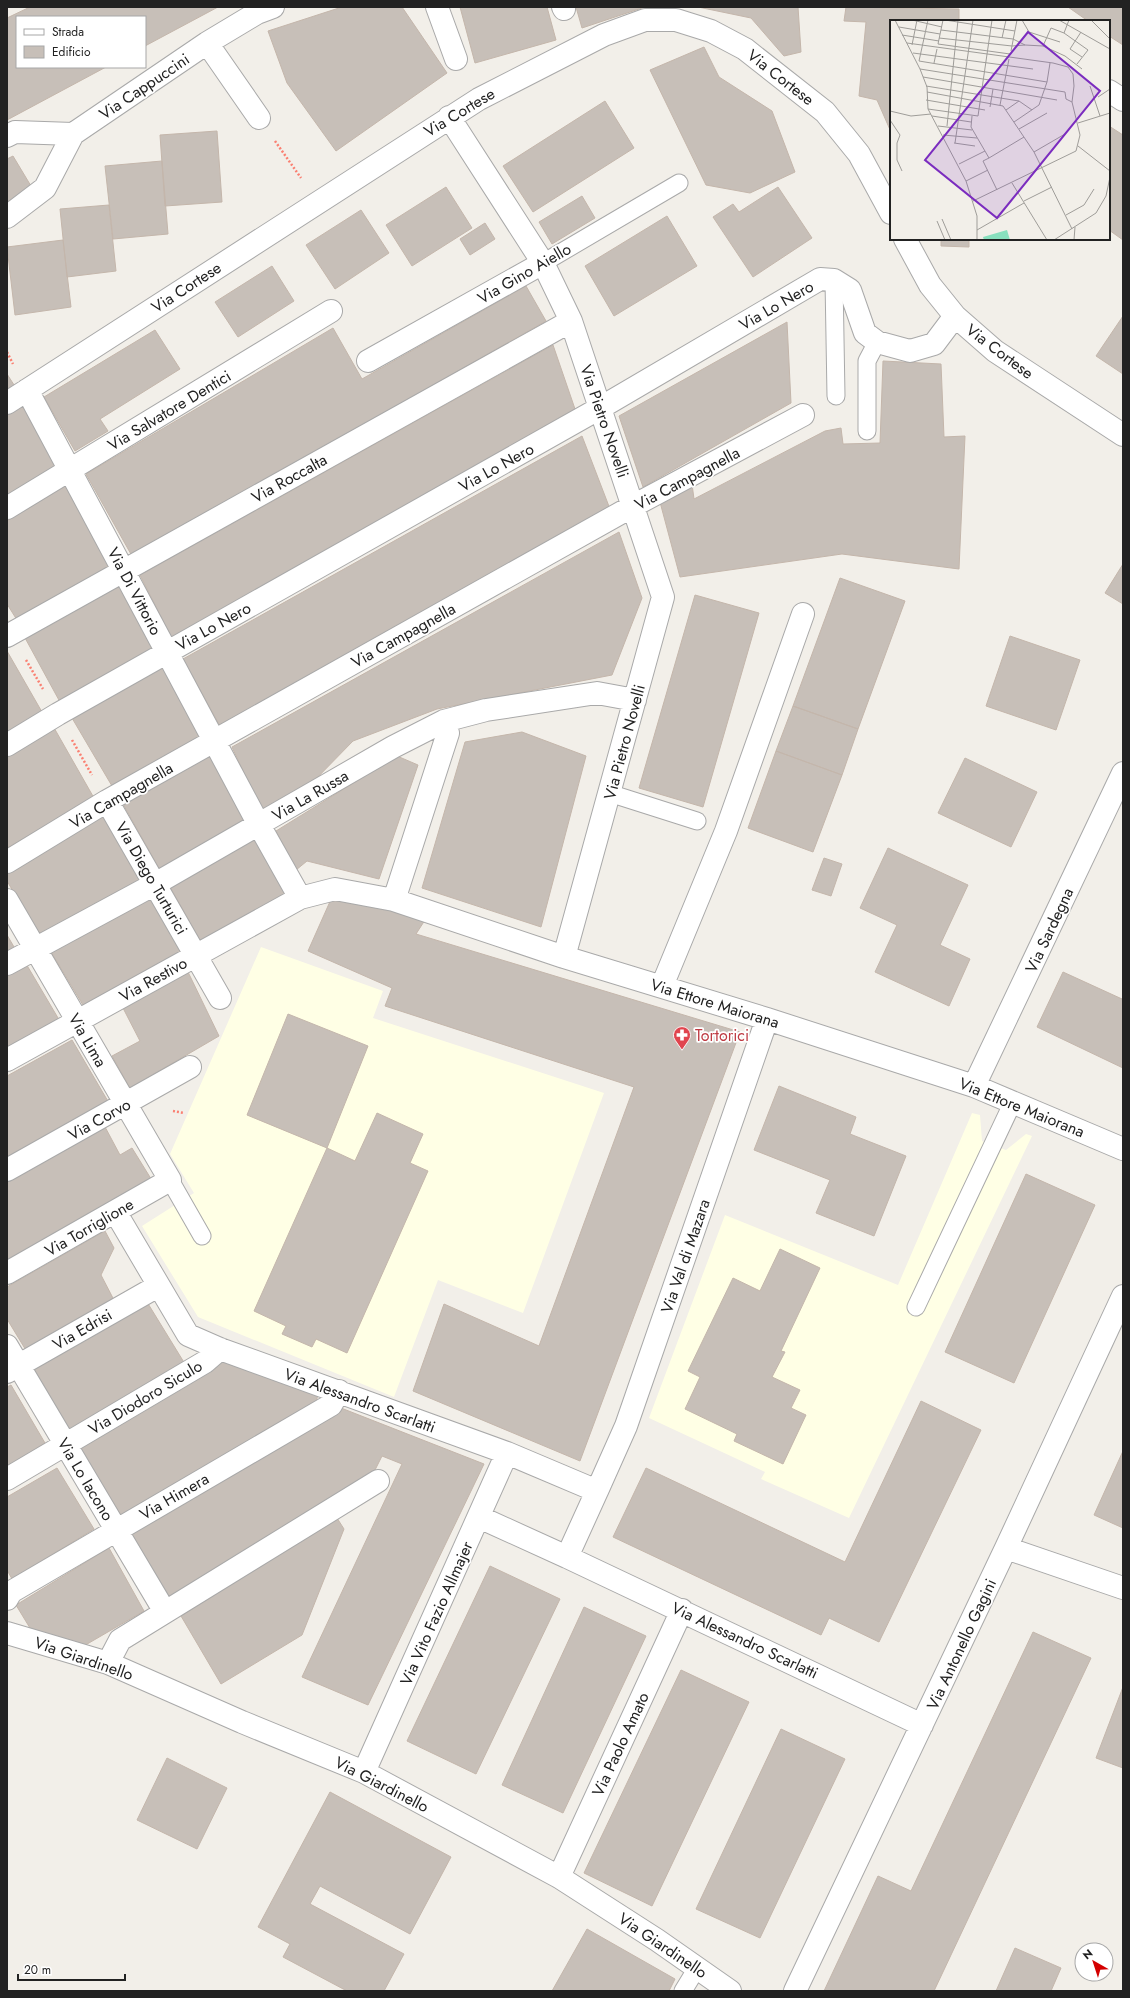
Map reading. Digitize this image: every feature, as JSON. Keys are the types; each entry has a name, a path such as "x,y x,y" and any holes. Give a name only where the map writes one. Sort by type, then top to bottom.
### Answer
{"street":[{"path":"437,7 456,59"},
{"name":"Via Cappuccini","path":"73,134 206,43 262,9"},
{"name":"Via Cortese","path":"7,403 449,117 479,99 604,35 645,20 676,20 711,31 745,48 825,112 859,154 890,211"},
{"path":"206,43 259,118"},
{"path":"1110,92 1123,100"},
{"name":"Via Pietro Novelli","path":"449,117 543,263 572,321 663,597 564,957"},
{"path":"7,136 16,132 73,134 45,188 7,217"},
{"name":"Via Cortese","path":"906,240 930,285 955,316 995,351 1123,435"},
{"name":"Via Gino Aiello","path":"368,361 543,263"},
{"name":"Via Lo Nero","path":"7,745 168,652 600,408 820,279 834,280 850,290 865,332 877,342"},
{"name":"Via Salvatore Dentici","path":"7,508 331,311"},
{"path":"877,342 910,351 934,344 955,316"},
{"name":"Via Roccalta","path":"7,636 572,321"},
{"name":"Via Di Vittorio","path":"27,390 259,825 300,898"},
{"name":"Via Campagnella","path":"7,862 107,801 634,506 803,415"},
{"path":"662,986 726,831 803,614"},
{"name":"Via La Russa","path":"7,964 155,884 394,747 444,721 486,710 597,693 635,700"},
{"path":"394,900 448,733 444,721"},
{"name":"Via Sardegna","path":"974,1086 1123,773"},
{"name":"Via Diego Turturici","path":"107,801 220,998"},
{"name":"Via Ettore Maiorana","path":"300,898 335,889 394,900 564,957 767,1019 974,1086 1123,1149"},
{"name":"Via Restivo","path":"7,1060 300,898"},
{"name":"Via Lima","path":"7,900 170,1180"},
{"name":"Via Val di Mazara","path":"597,1490 626,1426 767,1019"},
{"name":"Via Corvo","path":"7,1170 190,1067"},
{"name":"Via Torriglione","path":"7,1274 116,1213 170,1180"},
{"name":"Via Alessandro Scarlatti","path":"116,1213 188,1335 220,1349 507,1453 597,1490"},
{"name":"Via Edrisi","path":"13,1368 158,1286"},
{"name":"Via Antonello Gagini","path":"795,1991 1006,1548 1123,1296"},
{"name":"Via Lo Iacono","path":"7,1346 13,1368 65,1444 164,1612"},
{"name":"Via Diodoro Siculo","path":"7,1479 205,1362 220,1349"},
{"name":"Via Himera","path":"7,1599 11,1592 331,1405 338,1391"},
{"name":"Via Vito Fazio Allmajer","path":"364,1772 507,1453"},
{"path":"108,1662 120,1640 378,1481"},
{"path":"567,1557 597,1490"},
{"name":"Via Alessandro Scarlatti","path":"479,1517 682,1610 922,1725"},
{"path":"1006,1548 1123,1588"},
{"name":"Via Paolo Amato","path":"559,1877 682,1610"},
{"name":"Via Giardinello","path":"7,1633 108,1662 242,1722 364,1772 559,1877 730,1991"}],"lane":[{"name":"Via Gino Aiello","path":"543,263 679,183"},
{"path":"834,280 836,396"},
{"path":"867,431 867,361 877,342"},
{"path":"609,793 697,821"},
{"path":"916,1307 1013,1102"},
{"path":"170,1180 202,1236"},
{"path":"683,1991 697,1968"}],"path":[{"path":"259,118 318,201"}],"shaded area":[{"path":"261,947 383,991 373,1018 604,1093 523,1313 438,1280 394,1397 198,1317 142,1226 194,1193 170,1154"},
{"path":"972,1113 980,1115 982,1141 1006,1150 1026,1134 1032,1136 849,1518 761,1479 765,1472 649,1418 725,1215 898,1285"}],"building":[{"path":"30,7 218,7 146,45 146,16 16,16 16,68 104,68 7,120 7,18"},
{"path":"342,7 402,7 447,73 336,151 287,83 268,31"},
{"path":"460,7 547,7 556,40 475,63"},
{"path":"576,7 645,7 582,28"},
{"path":"698,7 798,7 801,52 784,56 751,18"},
{"path":"846,7 959,9 959,20 890,20 890,130 877,100 859,96 866,22 844,21"},
{"path":"1068,7 1123,7 1123,45 1110,37 1110,20 1087,20"},
{"path":"704,47 719,77 772,111 795,172 750,193 706,185 650,70"},
{"path":"605,101 634,148 533,212 503,166"},
{"path":"1110,127 1123,135 1123,240 1110,231"},
{"path":"217,131 222,202 165,206 160,135"},
{"path":"13,156 31,186 7,204 7,159"},
{"path":"162,161 168,234 113,239 105,166"},
{"path":"446,187 472,228 412,266 386,225"},
{"path":"778,187 812,238 753,277 713,217 733,204 739,212"},
{"path":"582,196 595,218 552,244 539,222"},
{"path":"109,205 116,271 67,277 60,209"},
{"path":"361,210 389,253 335,289 306,245"},
{"path":"667,216 697,266 614,316 585,266"},
{"path":"485,223 495,239 470,255 460,239"},
{"path":"63,240 71,307 15,315 7,247"},
{"path":"941,240 969,240 969,247 941,246"},
{"path":"272,266 294,301 238,337 215,302"},
{"path":"526,286 546,321 132,556 86,474 333,328 362,379"},
{"path":"1123,316 1123,374 1096,356"},
{"path":"787,322 791,403 643,487 619,416"},
{"path":"155,330 180,369 100,419 108,431 75,451 44,397"},
{"path":"553,345 575,409 172,639 140,575"},
{"path":"883,361 941,364 944,437 965,436 959,569 842,554 680,577 660,502 692,484 694,499 825,431 841,428 843,444 880,443"},
{"path":"7,374 16,388 7,394"},
{"path":"24,403 58,467 7,497 7,413"},
{"path":"582,436 610,509 220,726 183,659"},
{"path":"67,485 109,566 17,620 7,604 7,521"},
{"path":"619,532 642,598 612,675 437,709 353,741 310,785 262,812 232,747"},
{"path":"1123,564 1123,604 1105,593"},
{"path":"840,578 905,601 858,729 793,706"},
{"path":"118,582 156,648 60,702 24,636"},
{"path":"695,595 759,613 703,807 639,788"},
{"path":"1010,636 1080,660 1056,730 986,706"},
{"path":"7,651 42,712 7,733"},
{"path":"163,666 202,736 112,786 72,718"},
{"path":"793,706 858,729 842,775 776,751"},
{"path":"53,726 94,798 7,848 7,755"},
{"path":"522,732 586,756 541,927 422,888 465,742"},
{"path":"776,751 842,775 813,852 748,828"},
{"path":"209,753 247,821 160,870 123,804"},
{"path":"397,756 418,765 379,879 307,861 296,870 276,831"},
{"path":"965,758 1037,792 1011,847 938,813"},
{"path":"105,813 144,880 39,935 7,881 7,871"},
{"path":"254,835 286,895 201,942 169,885"},
{"path":"888,848 968,885 940,945 970,959 949,1006 875,972 897,925 860,908"},
{"path":"824,858 842,864 831,896 812,890"},
{"path":"152,895 185,949 83,1005 51,952"},
{"path":"332,897 376,903 425,920 416,934 740,1032 580,1461 413,1391 444,1304 539,1346 634,1087 385,1006 392,988 308,951"},
{"path":"7,935 17,952 7,957"},
{"path":"25,962 61,1023 7,1053 7,972"},
{"path":"188,972 219,1036 130,1088 112,1056 140,1041 123,1008"},
{"path":"1063,972 1122,999 1123,997 1123,1068 1037,1027"},
{"path":"288,1014 368,1046 327,1148 247,1115"},
{"path":"72,1040 109,1103 7,1159 7,1076"},
{"path":"779,1086 856,1117 850,1134 906,1156 874,1236 816,1213 830,1180 754,1150"},
{"path":"377,1113 423,1134 410,1163 428,1171 347,1353 316,1339 312,1347 282,1334 286,1326 254,1311 327,1148 355,1161"},
{"path":"104,1125 120,1155 132,1148 153,1182 7,1265 7,1180"},
{"path":"1026,1174 1095,1205 1014,1383 945,1352"},
{"path":"105,1231 114,1248 101,1275 115,1302 27,1352 7,1319 7,1287"},
{"path":"780,1249 820,1268 781,1351 785,1352 772,1377 800,1390 791,1408 806,1415 783,1464 734,1441 737,1434 685,1409 700,1377 688,1371 733,1278 760,1291"},
{"path":"147,1302 185,1364 70,1432 33,1369"},
{"path":"225,1360 318,1394 316,1403 122,1517 79,1447"},
{"path":"11,1385 45,1443 7,1467 7,1387"},
{"path":"921,1401 981,1430 879,1642 829,1618 821,1635 613,1537 646,1468 845,1562"},
{"path":"341,1408 484,1464 368,1705 302,1677 402,1464 382,1456 372,1476 170,1599 131,1533"},
{"path":"1123,1451 1123,1528 1094,1515"},
{"path":"57,1468 94,1529 12,1579 7,1570 7,1497"},
{"path":"337,1518 344,1529 302,1635 221,1684 181,1616"},
{"path":"109,1548 144,1611 82,1647 33,1633 16,1605"},
{"path":"490,1566 560,1599 476,1774 407,1741"},
{"path":"584,1607 646,1636 563,1813 502,1785"},
{"path":"1033,1632 1091,1658 934,1991 824,1991 878,1876 911,1891"},
{"path":"681,1670 749,1702 652,1906 584,1873"},
{"path":"1123,1687 1123,1768 1096,1758"},
{"path":"781,1729 845,1759 760,1938 696,1909"},
{"path":"167,1758 227,1788 197,1849 137,1820"},
{"path":"330,1792 451,1857 410,1934 320,1886 310,1904 404,1954 384,1991 347,1991 283,1957 290,1944 258,1927"},
{"path":"587,1929 675,1979 669,1991 552,1991"},
{"path":"1015,1948 1061,1968 1051,1991 996,1991"}],"place":[{"name":"Tortorici","path":"682,1050"}]}
